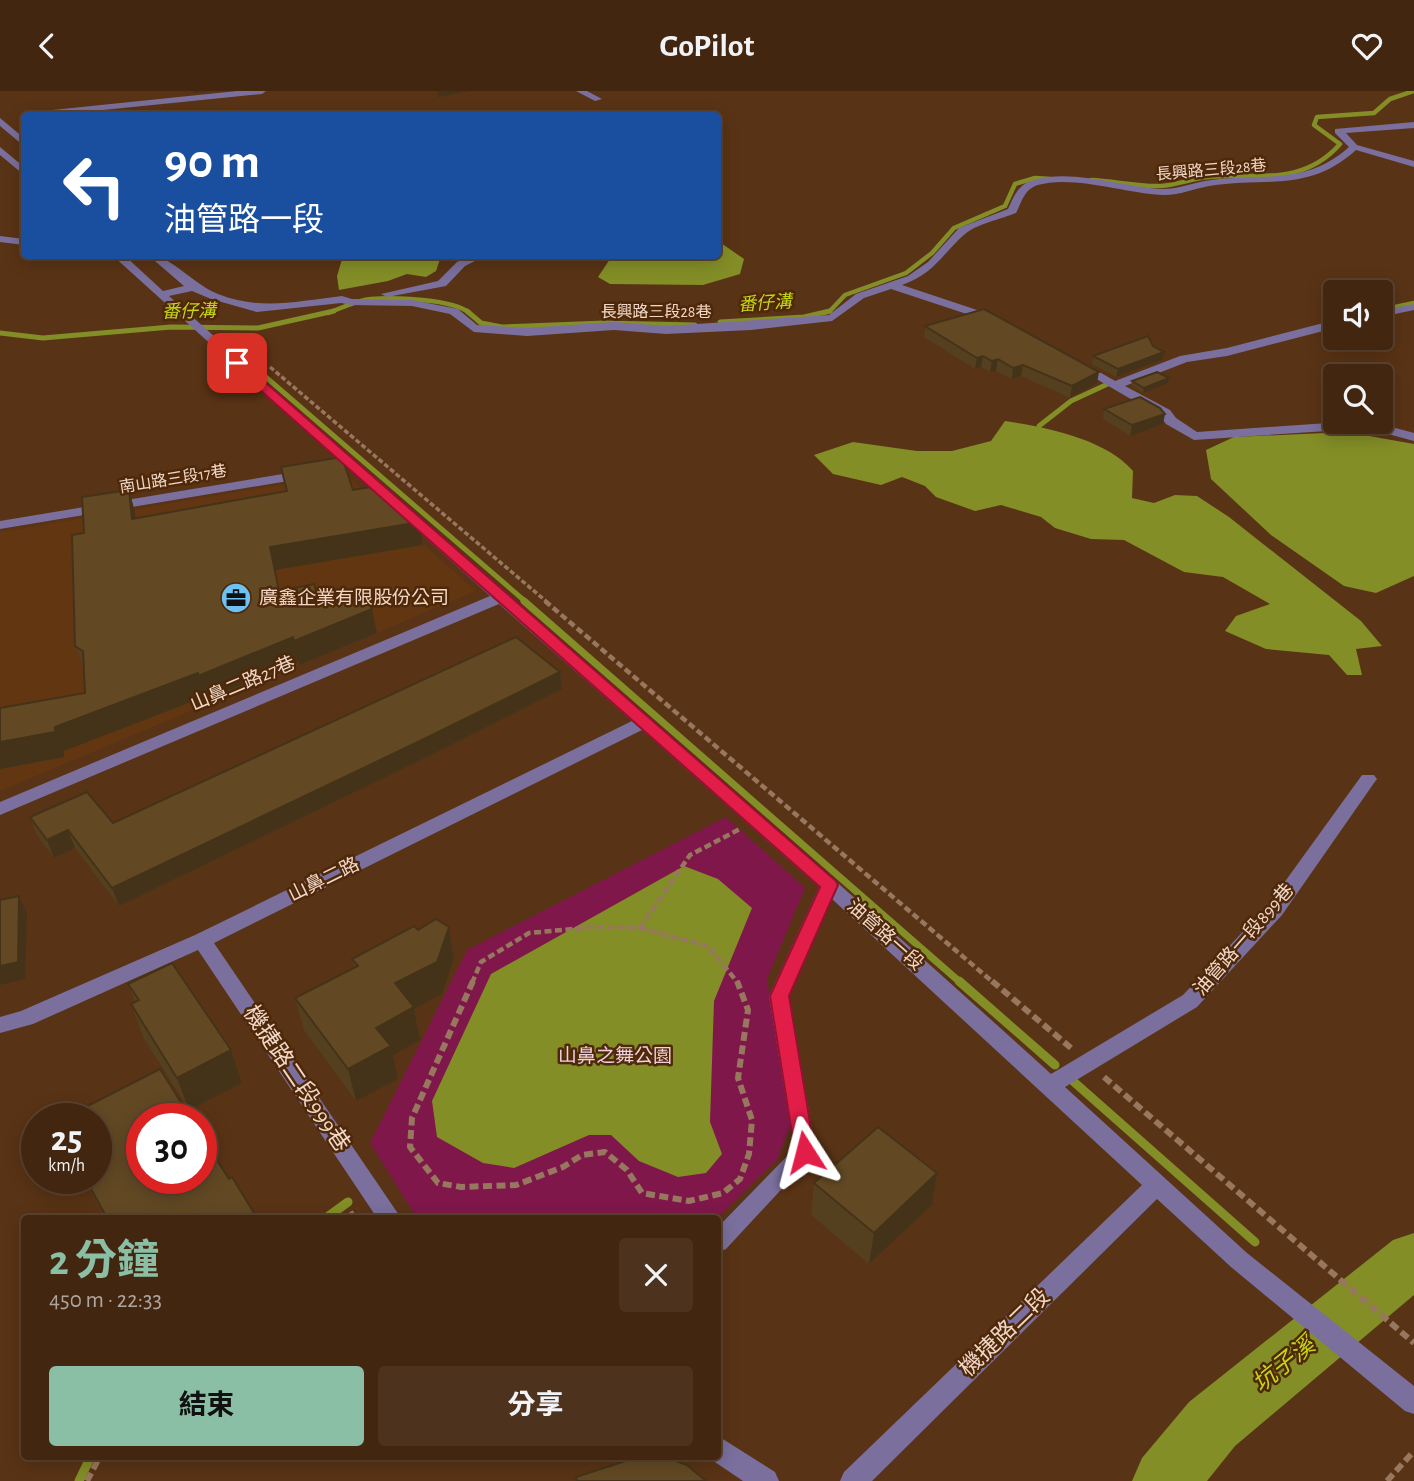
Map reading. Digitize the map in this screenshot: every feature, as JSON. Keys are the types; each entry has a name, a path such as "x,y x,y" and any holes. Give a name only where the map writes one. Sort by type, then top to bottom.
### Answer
{"street":[{"path":"62,112 262,91"},
{"path":"580,91 598,99"},
{"path":"0,120 12,118"},
{"path":"0,120 21,140"},
{"path":"1414,125 1338,131 1354,147 1414,165"},
{"name":"長興路三段28巷","path":"158,259 193,287 215,297 257,309 342,299 351,302 412,303 454,311 474,328 527,332 614,326 666,330 751,326 832,318 860,296 912,278 932,264 963,230 1012,211 1022,189 1037,181 1097,183 1165,192 1211,183 1253,183 1310,176 1340,163 1354,147"},
{"path":"0,150 21,169"},
{"path":"0,239 21,242"},
{"name":"油管路一段","path":"121,259 339,469 502,597 830,885 1239,1260 1410,1399"},
{"path":"342,299 410,291 442,284 461,264 473,259"},
{"path":"891,285 990,316 1013,329"},
{"path":"160,295 193,287"},
{"path":"1393,311 1414,307"},
{"path":"1115,385 1184,359 1227,352 1323,327"},
{"path":"1070,360 1165,412 1171,421 1194,436 1342,426 1377,428 1414,437"},
{"name":"南山路三段17巷","path":"0,525 339,469"},
{"name":"山鼻二路27巷","path":"0,809 502,597"},
{"name":"山鼻二路","path":"0,1025 26,1018 202,940 643,722"},
{"name":"油管路一段899巷","path":"1049,1086 1190,1002 1275,910 1368,779"},
{"path":"721,1239 805,1152 779,996 830,885"},
{"name":"機捷路二段999巷","path":"202,940 388,1215"},
{"name":"機捷路二段","path":"853,1481 1157,1185"},
{"path":"721,1451 766,1481"}],"path":[{"path":"262,359 1268,1215 1414,1343"},
{"path":"640,928 690,856 756,820"},
{"path":"594,927 640,928 708,946 737,981 748,1010 738,1078 752,1120 750,1154 740,1179 723,1193 689,1201 642,1193 627,1170 605,1152 582,1155 563,1167 516,1185 461,1187 438,1182 410,1147 412,1118 481,962 529,933 594,927"},
{"path":"1387,1481 1414,1451"},
{"path":"87,1481 98,1460"}],"shaded area":[{"path":"721,243 744,259 740,274 703,285 610,284 598,277 610,259 721,259"},
{"path":"342,259 440,259 436,271 426,277 407,274 388,281 339,290 337,276"},
{"path":"1005,421 1074,436 1107,451 1133,471 1132,498 1154,503 1175,495 1197,496 1229,517 1361,621 1382,646 1356,649 1362,675 1347,675 1329,655 1266,649 1225,631 1236,616 1270,604 1223,577 1184,572 1124,540 1091,539 1055,528 1041,517 1001,505 975,511 936,497 925,486 902,477 881,485 833,474 814,455 853,442 917,451 952,451 991,441"},
{"path":"1358,434 1414,444 1414,576 1376,593 1344,586 1271,535 1211,479 1206,450 1234,437"},
{"path":"345,474 476,591 0,791 0,532"},
{"path":"684,866 718,879 752,908 714,1001 710,1122 722,1154 706,1173 678,1177 639,1161 611,1135 589,1135 514,1168 483,1163 437,1137 432,1101 491,974"}],"green space":[{"name":"山鼻之舞公園","path":"726,817 805,888 767,979 790,1126 777,1160 720,1215 415,1215 370,1143 467,950"}],"building":[{"path":"984,309 1099,372 1072,386 1023,365 1013,368 998,359 992,361 983,356 977,358 925,326"},
{"path":"1148,336 1153,346 1164,352 1118,369 1093,356"},
{"path":"1157,372 1169,378 1144,388 1132,381"},
{"path":"1140,397 1160,408 1165,414 1132,425 1104,409"},
{"path":"342,457 353,490 378,486 420,522 270,547 279,591 314,584 319,602 368,593 372,609 294,641 293,637 198,676 198,673 55,727 55,732 0,742 0,708 85,693 83,651 75,646 72,535 84,533 82,497 129,490 132,519 287,491 281,467"},
{"path":"516,637 560,672 112,888 68,830 47,840 30,817 87,792 113,823"},
{"path":"19,896 18,962 0,966 0,900"},
{"path":"436,919 449,927 437,962 395,983 414,1007 376,1028 391,1046 348,1069 295,998 358,966 352,959 414,926 418,930"},
{"path":"172,963 231,1050 177,1078 131,1004 139,1000 128,984"},
{"path":"160,1069 182,1103 126,1103 126,1194 217,1194 217,1160 229,1179 232,1177 255,1215 105,1215 94,1194 112,1194 112,1103 93,1103"},
{"path":"878,1127 937,1173 874,1233 814,1183"},
{"path":"629,1460 673,1460 687,1465 706,1481 577,1481 576,1477"}],"waterway":[{"name":"番仔溝","path":"1091,180 1161,186 1209,177 1263,176 1295,172 1326,157 1340,144 1314,125 1317,117 1374,113 1390,99 1414,91"},
{"name":"番仔溝","path":"830,311 845,295 906,273 932,253 954,228 1005,206 1015,184 1035,178 1051,179"},
{"name":"番仔溝","path":"332,311 366,300 393,298 437,302 461,308 469,313"},
{"path":"1393,307 1414,303"},
{"name":"番仔溝","path":"0,333 43,338 171,327 258,328 332,311"},
{"name":"番仔溝","path":"328,313 332,311"},
{"name":"番仔溝","path":"467,311 481,323 502,327 604,323 695,325"},
{"name":"番仔溝","path":"720,322 804,317 830,311"},
{"name":"番仔溝","path":"823,313 830,311"},
{"path":"231,347 526,602"},
{"path":"1039,426 1071,401 1112,382"},
{"path":"524,601 961,983"},
{"path":"959,981 1055,1065"},
{"path":"1074,1082 1255,1242"},
{"path":"330,1215 348,1202"},
{"name":"坑子溪","path":"1165,1481 1212,1424 1414,1259"},
{"path":"79,1481 89,1460"}],"place":[{"name":"廣鑫企業有限股份公司","path":"236,598"}],"route":[{"path":"237,363 830,885 779,996 805,1152"}]}
